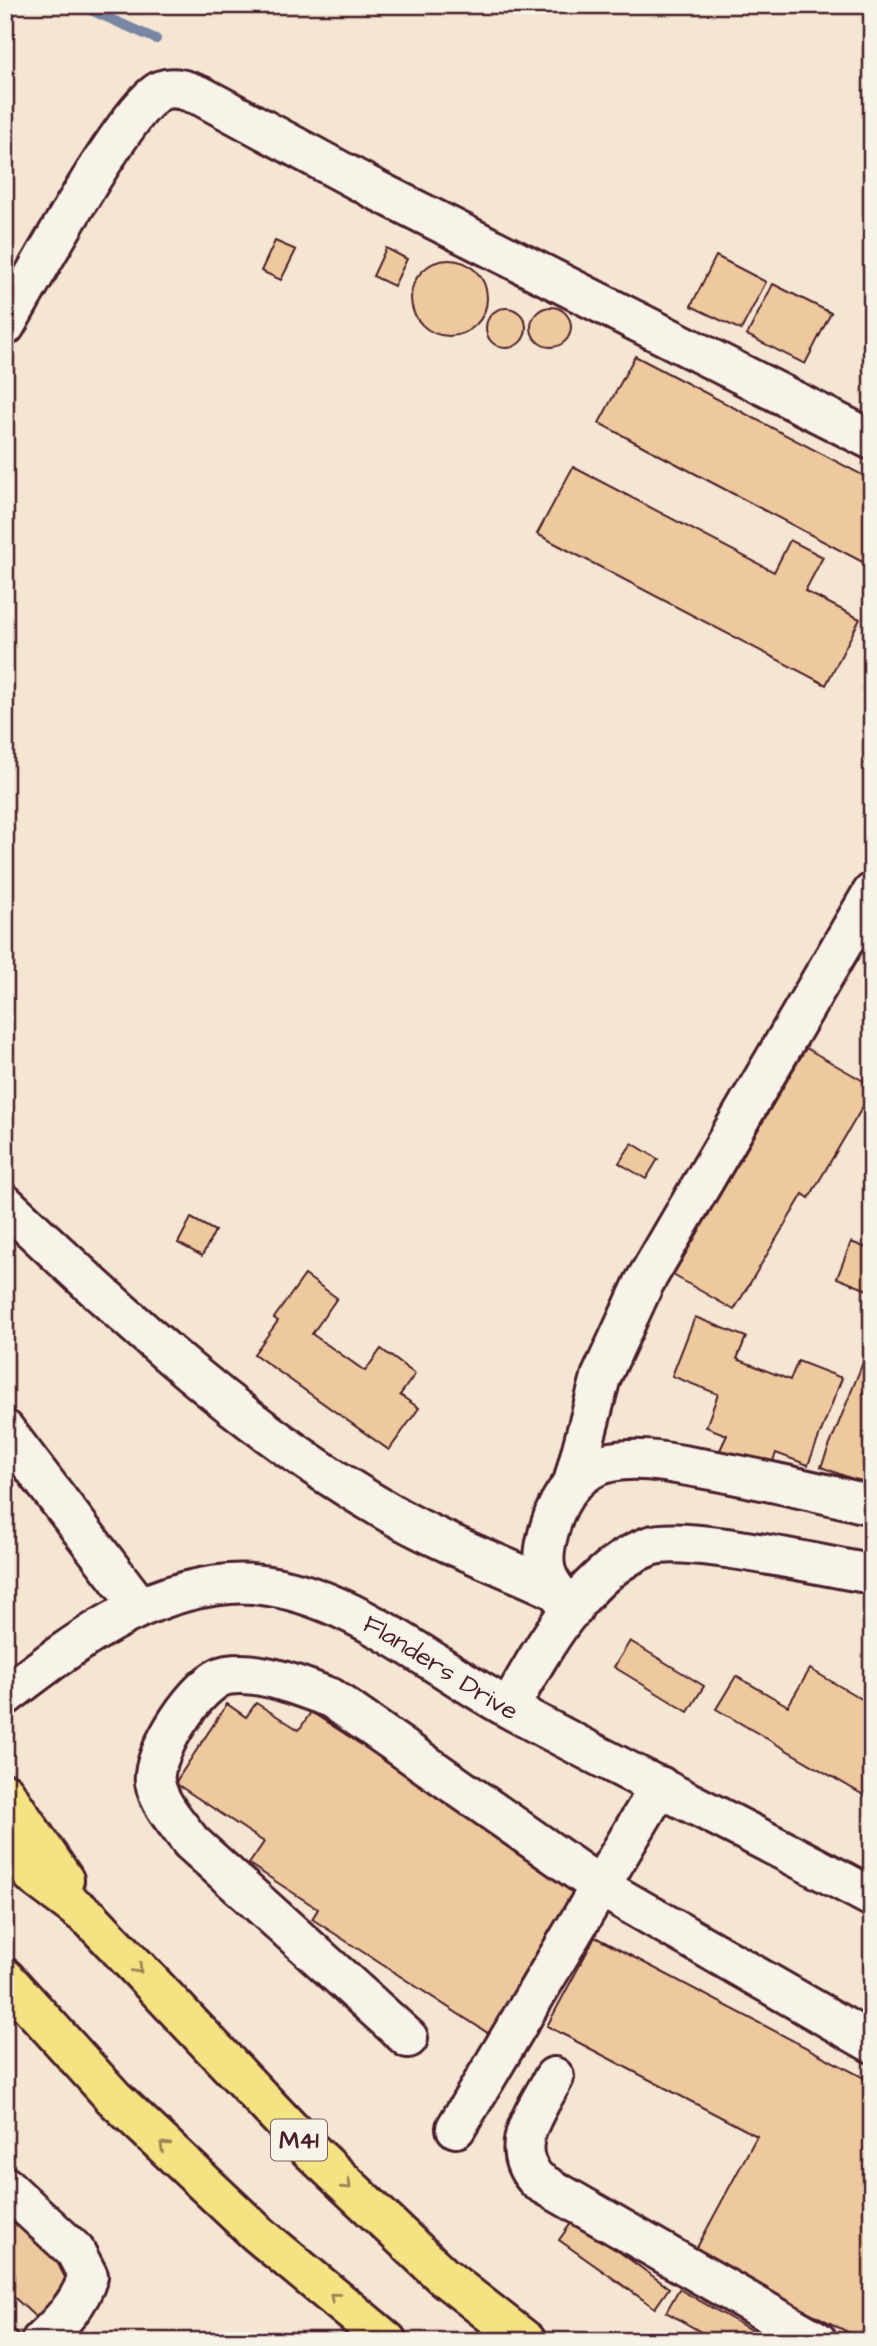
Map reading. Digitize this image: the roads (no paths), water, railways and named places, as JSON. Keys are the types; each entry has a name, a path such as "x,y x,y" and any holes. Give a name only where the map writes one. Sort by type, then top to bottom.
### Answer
{"highway":[{"path":"5,1793 91,1919"},
{"name":"M41","path":"5,1845 35,1877 91,1919 310,2150 443,2277 526,2341"},
{"path":"5,1978 123,2107 257,2234 387,2341"}],"street":[{"path":"5,326 117,138 146,99 164,89 181,89 204,97 372,188 872,440"},
{"path":"573,1483 601,1377 644,1283 872,893"},
{"path":"5,1204 136,1328 201,1384 328,1476 391,1514 562,1598"},
{"path":"5,1430 140,1606"},
{"path":"562,1598 543,1568 547,1537 558,1502 573,1483 608,1462 648,1459 771,1480 872,1505"},
{"path":"509,1708 553,1631 562,1598 624,1559 652,1545 691,1544 872,1574"},
{"name":"Flanders Drive","path":"5,1696 81,1638 140,1606 184,1590 231,1584 286,1588 345,1610 509,1708 872,1897"},
{"path":"408,2038 191,1842 164,1806 155,1782 158,1756 168,1736 206,1687 223,1676 246,1674 280,1680 331,1698 601,1887 872,2043"},
{"path":"456,2129 660,1786"},
{"path":"554,2077 527,2130 522,2153 525,2167 538,2181 817,2341"},
{"path":"5,2186 66,2242 85,2266 88,2277 83,2291 71,2309 41,2341"}],"waterway":[{"path":"79,5 156,39"}]}
